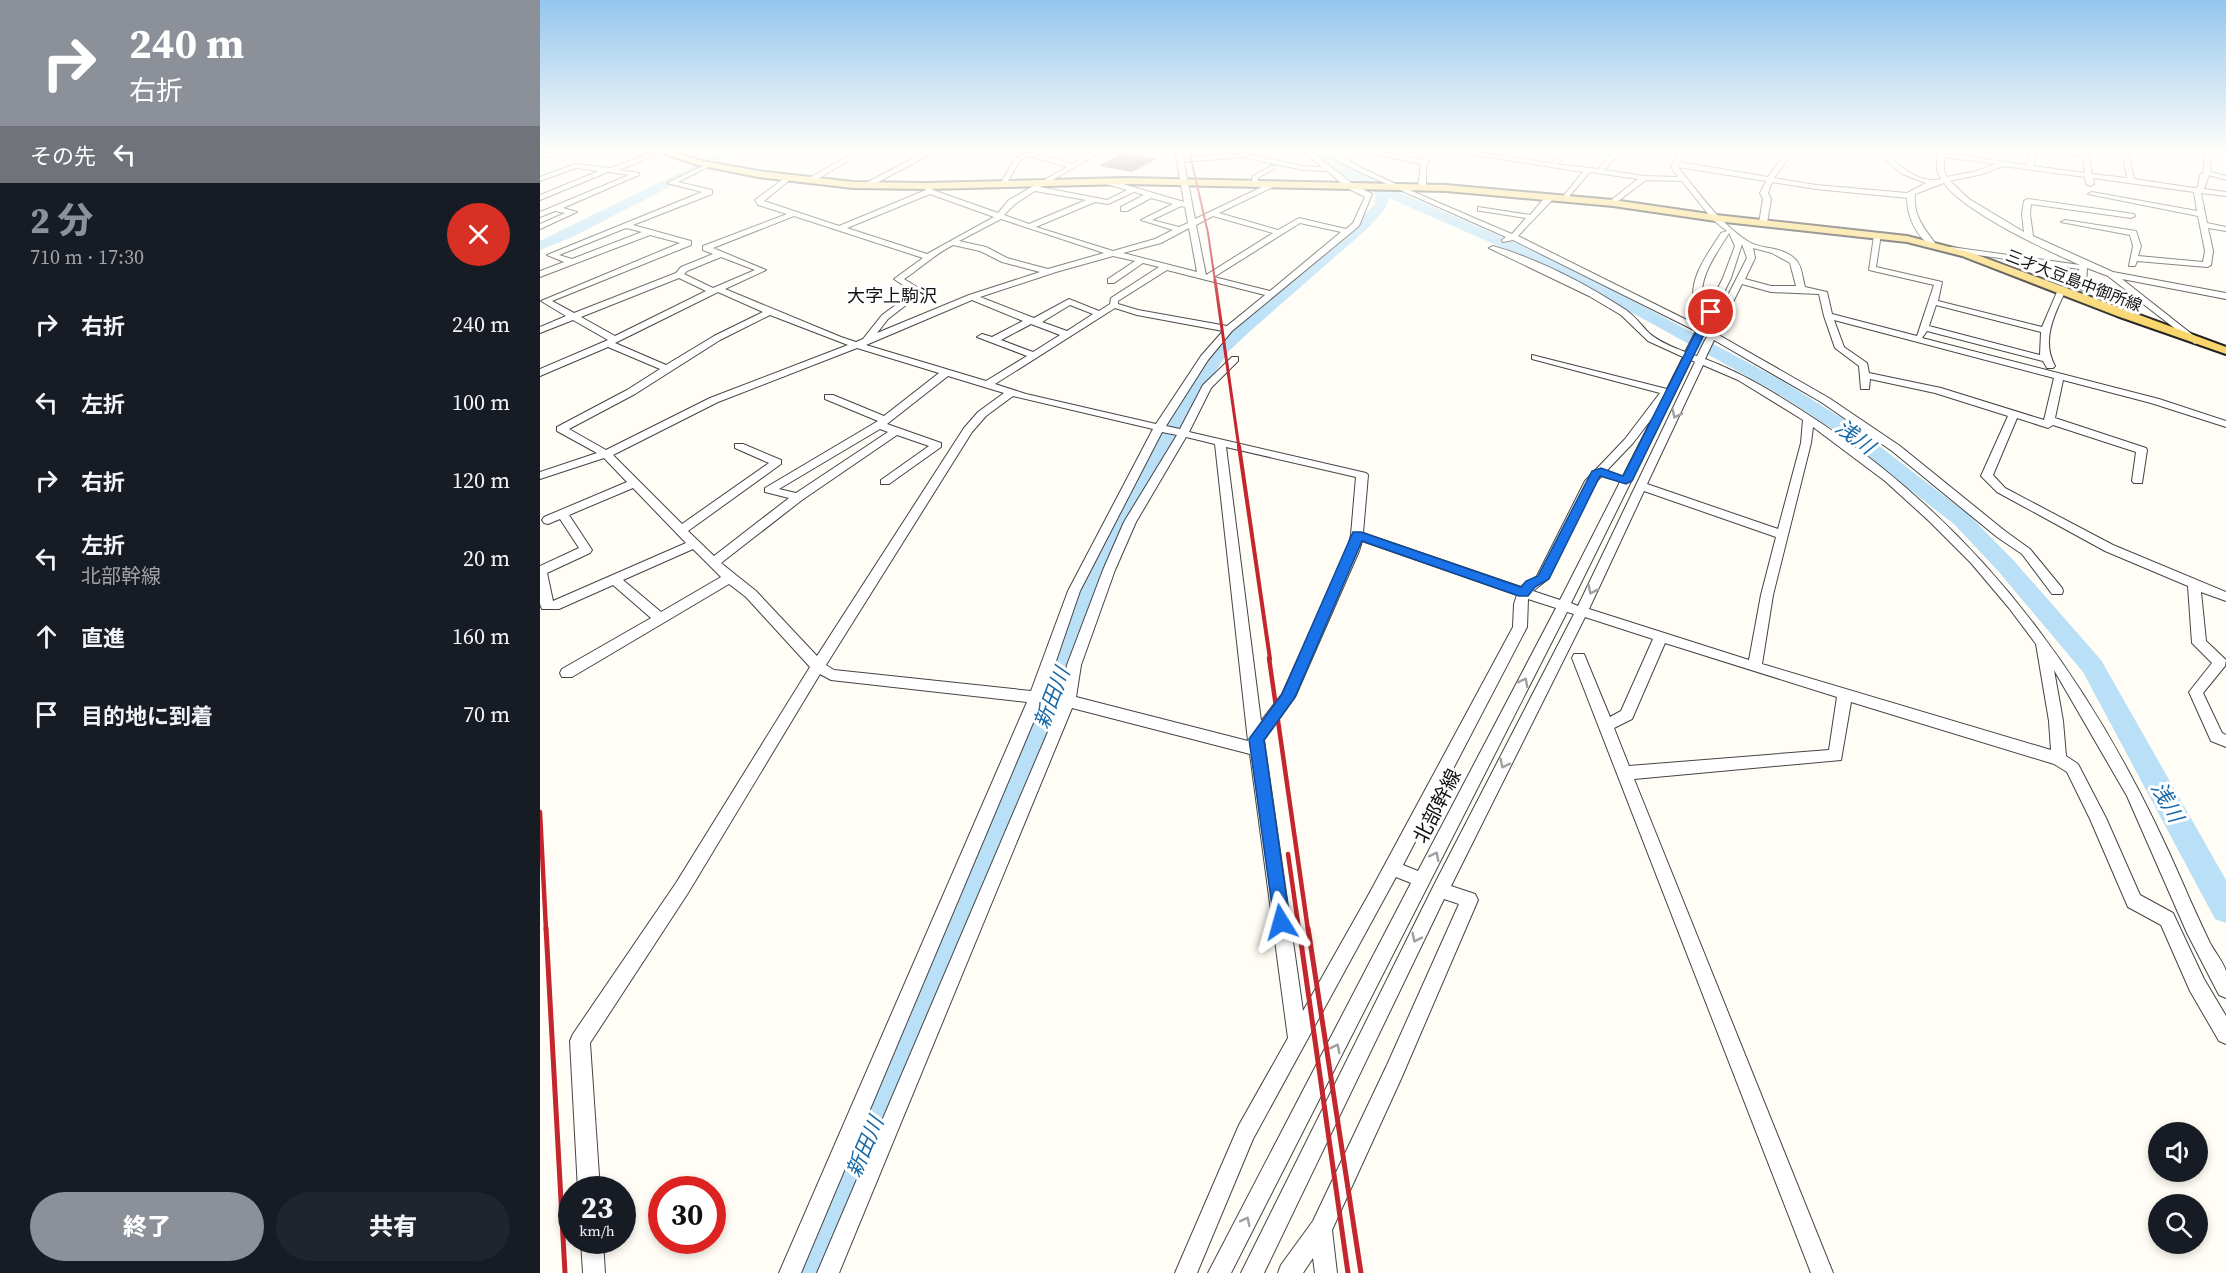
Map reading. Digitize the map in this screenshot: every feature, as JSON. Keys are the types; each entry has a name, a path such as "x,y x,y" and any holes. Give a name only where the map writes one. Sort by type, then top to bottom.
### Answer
{"main road":[{"name":"三才大豆島中御所線","path":"1657,209 1932,243 2226,351"}],"street":[{"path":"540,216 553,209"},
{"path":"540,227 573,212 557,209"},
{"path":"573,262 551,255 665,209"},
{"path":"780,209 928,257"},
{"path":"841,228 883,209"},
{"path":"980,209 1112,253 1272,294"},
{"path":"867,340 885,317 915,295 914,289 898,279 952,242 999,217 1006,209"},
{"path":"1029,227 1071,209"},
{"path":"1168,209 1145,220 1180,230"},
{"path":"1190,209 1205,276"},
{"path":"540,476 606,454 714,400 855,346 972,297 1048,272 1158,241 1222,209"},
{"path":"790,1273 1039,698 1074,591 1162,428 1204,358 1228,329 1361,218 1364,209"},
{"path":"1446,209 1511,238 1700,331"},
{"path":"1487,209 1532,217"},
{"path":"1539,209 1511,238 1495,247 1576,286 1627,315 1652,340 1696,356 1738,377 1808,419 1892,480 1941,524 2041,639 2081,701 2148,821 2204,953 2224,987"},
{"path":"1699,306 1696,299 1739,246 1709,209"},
{"path":"1763,223 1765,209"},
{"path":"1910,209 1914,223 1932,243"},
{"path":"1980,209 2029,238 2096,270"},
{"path":"2027,209 2029,238"},
{"path":"2090,209 2131,216"},
{"path":"2177,209 2202,214"},
{"path":"2135,258 2207,265 2209,251 2201,209"},
{"path":"706,248 793,214"},
{"path":"1213,214 1277,232"},
{"path":"1205,276 1299,220 1346,231"},
{"path":"2065,222 2133,233 2137,246 2135,258 2126,277"},
{"path":"540,373 762,270 722,253 626,225"},
{"path":"2204,225 2226,229"},
{"path":"540,274 652,231"},
{"path":"1727,231 1748,245 1764,248 1791,259 1797,267 1801,289"},
{"path":"1696,356 1700,331 1727,231"},
{"path":"1878,236 1872,268 1939,284 1920,339"},
{"path":"952,242 983,249 1005,260 1034,266 1048,272"},
{"path":"668,369 611,341 545,301 688,243"},
{"path":"1696,356 1711,338 1751,258 1748,245"},
{"path":"1951,249 2096,270 2226,296"},
{"path":"540,330 679,275 684,269 722,253"},
{"path":"1111,281 1142,260"},
{"path":"1114,305 1114,300 1165,267"},
{"path":"2083,268 2082,287 2141,298"},
{"path":"2111,274 2195,341"},
{"path":"679,275 772,311 812,330 855,346 879,351 945,373 1012,392 1362,475 1357,535 1353,550 1288,697 1256,739 1252,748 1063,700 831,675 818,666 751,594 713,563 606,454 561,429 631,392 717,338 772,311"},
{"path":"1739,280 1771,289 1823,292 1828,316 1840,348 1864,365 1865,387"},
{"path":"2059,377 2045,359 2044,330 2061,292"},
{"path":"972,297 1010,315 1067,334"},
{"path":"993,340 1069,302 1100,314"},
{"path":"1933,302 2044,330"},
{"path":"987,385 1114,305 1169,319 1228,329"},
{"path":"1828,316 2155,400 2226,424"},
{"path":"1924,327 2045,359"},
{"path":"982,337 1034,355"},
{"path":"1711,338 1800,383 1859,420 1928,471 2000,534 2029,554 2057,591"},
{"name":"北部幹線","path":"1219,1273 1564,605 1619,478 1696,356"},
{"path":"1535,357 1666,392 1629,441 1619,478"},
{"path":"828,1273 1063,700 1109,570 1130,522 1174,451 1180,433 1207,387 1235,359"},
{"path":"798,497 769,490 882,422 945,373"},
{"path":"1864,375 1937,390 2048,425 2059,377"},
{"path":"588,1176 580,1041 682,888 818,666 968,430 982,414 1012,392"},
{"path":"829,397 896,431 937,445 885,482"},
{"path":"2014,414 1987,476 2001,490 2109,548 2226,597"},
{"path":"1755,667 1767,595 1804,454 1808,419"},
{"path":"2049,420 2142,450 2138,481"},
{"path":"713,563 798,497 896,431"},
{"path":"1220,441 1256,739 1297,1036"},
{"path":"681,530 777,462 739,446"},
{"path":"1186,1273 1246,1132 1297,1036 1392,868 1520,627 1519,603 1524,592 1531,584 1542,579 1589,483 1596,474 1619,478 1782,535"},
{"name":"北部幹線","path":"1252,1273 1440,890 1581,611 1619,478"},
{"path":"548,520 634,483"},
{"path":"563,514 586,550 540,570 547,606 554,606 694,544"},
{"path":"1357,535 1755,667 2059,759 2073,768 2098,818 2134,902 2167,919 2197,985 2226,1034"},
{"path":"567,673 729,578"},
{"path":"615,580 660,618"},
{"path":"2194,585 2199,643 2220,662 2196,692 2216,737 2226,741"},
{"path":"1606,725 1627,715 1661,637"},
{"path":"2041,639 2056,721 2059,759"},
{"path":"1579,658 1822,1273"},
{"path":"1625,773 1836,756 1845,695"},
{"path":"1392,868 1422,880"},
{"path":"1290,1273 1321,1229 1394,1072 1469,900 1440,890"},
{"path":"2197,985 2224,987"},
{"path":"1321,1229 1326,1273"},
{"path":"593,1254 594,1273"}],"waterway":[{"path":"540,246 615,209"},
{"name":"新田川","path":"811,1273 1058,688 1084,605 1106,554 1168,435 1222,349 1363,225 1377,209"},
{"name":"浅川","path":"1427,209 1567,271 1778,386 1841,426 1962,520 2007,567 2092,666 2226,909"}],"railway":[{"path":"1203,209 1215,281"},
{"path":"1215,280 1239,448"},
{"path":"1239,446 1270,659"},
{"path":"1269,658 1308,930"},
{"path":"540,812 546,930"},
{"path":"1288,854 1299,930"},
{"path":"546,928 565,1273"},
{"path":"1299,928 1348,1273"},
{"path":"1308,928 1361,1273"}],"district":[{"name":"大字上駒沢","path":"892,296"}],"route":[{"path":"1281,922 1256,739 1288,697 1353,550 1357,535 1524,592 1531,584 1542,579 1589,483 1596,474 1601,471 1626,481 1711,312"}]}
